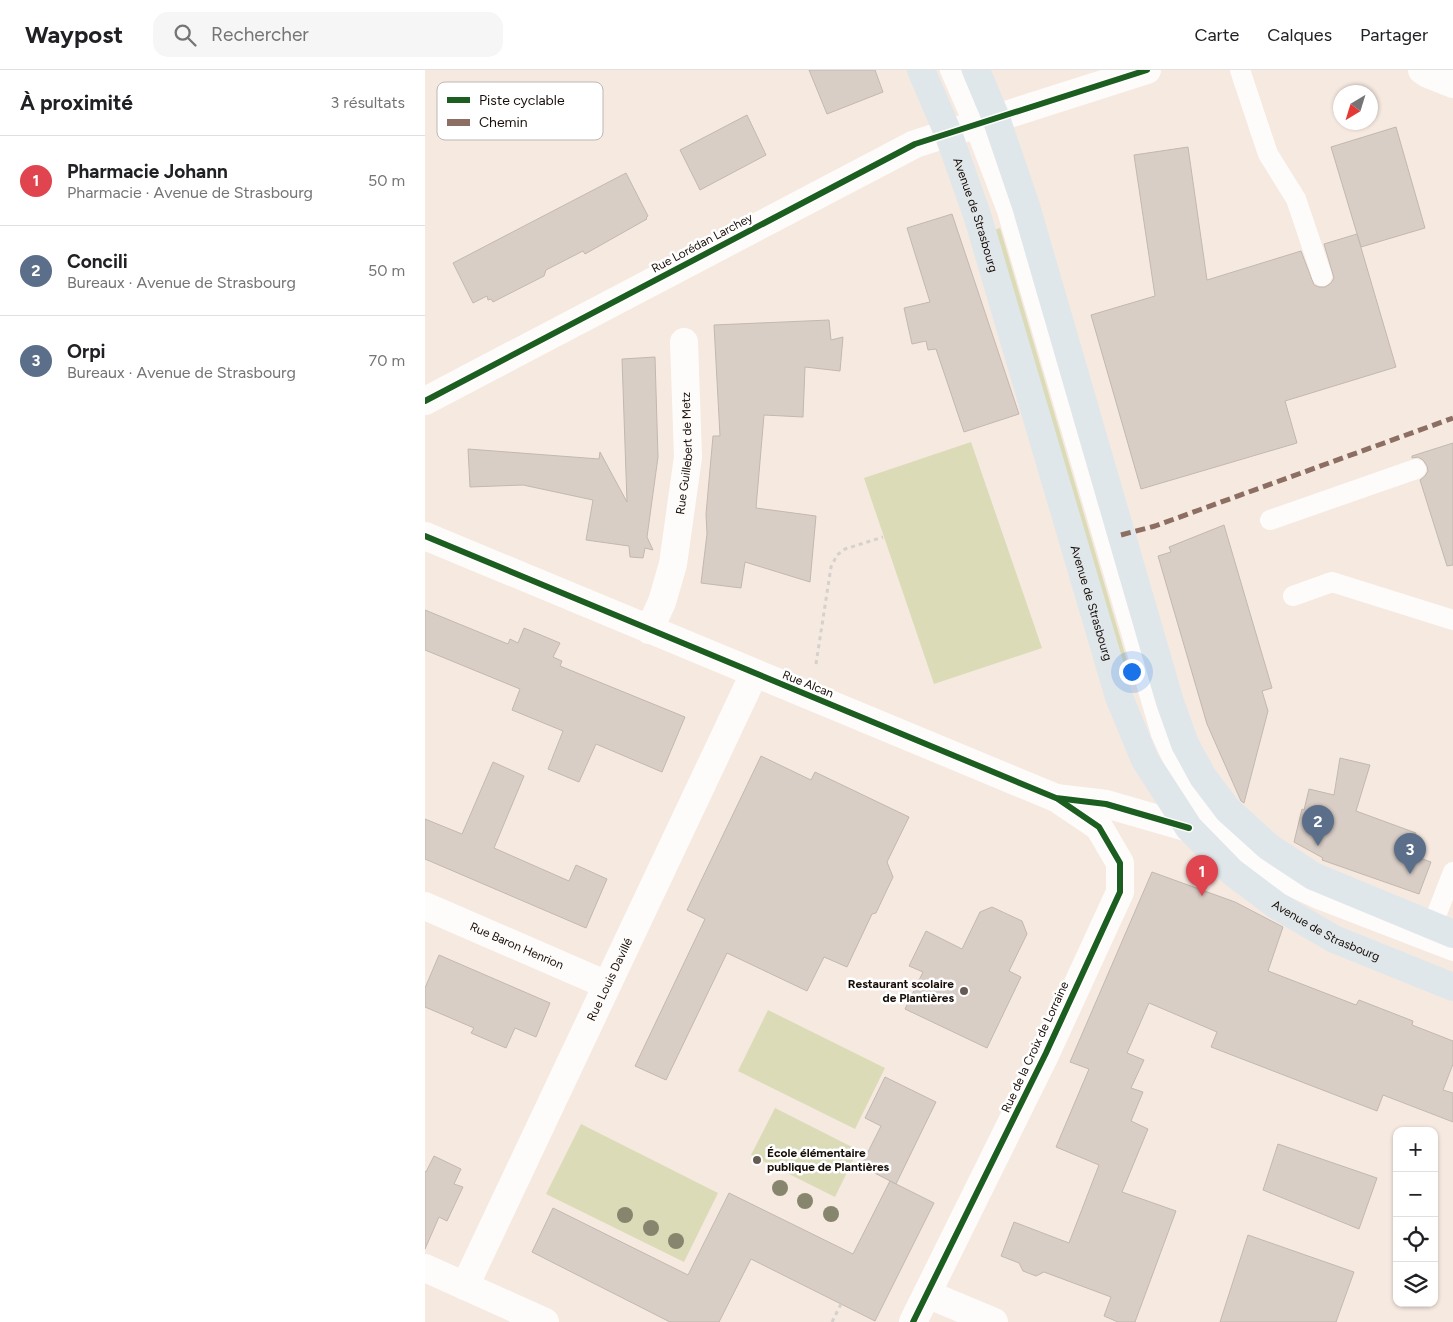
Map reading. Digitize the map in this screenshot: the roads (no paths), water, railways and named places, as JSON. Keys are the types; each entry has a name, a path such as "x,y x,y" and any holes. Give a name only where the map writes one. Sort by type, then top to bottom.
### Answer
{"main road":[{"name":"Avenue de Strasbourg","path":"921,70 948,133 978,218 1119,697 1145,760 1189,828 1232,872 1276,905 1334,939 1453,987"},
{"name":"Avenue de Strasbourg","path":"976,70 985,121 1026,206 1170,702 1185,744 1203,777 1228,810 1269,848 1313,876 1442,930"}],"street":[{"name":"Rue Lorédan Larchey","path":"425,401 915,144 1147,70"},
{"path":"1422,70 1453,84"},
{"name":"Rue Guillebert de Metz","path":"649,630 661,602 673,564 688,457 684,342"},
{"name":"Rue Alcan","path":"425,536 1056,798 1106,804 1189,828"},
{"name":"Rue Louis Davillé","path":"465,1286 754,674"},
{"name":"Rue de la Croix de Lorraine","path":"913,1322 1045,1053 1120,892 1120,863 1099,827 1056,798"},
{"name":"Rue Baron Henrion","path":"425,906 607,985"},
{"path":"425,1268 545,1322"},
{"path":"927,1294 995,1322"}],"lane":[{"name":"Avenue de Strasbourg","path":"950,70 985,121"},
{"name":"Avenue de Strasbourg","path":"968,70 985,121 1007,211 1161,734 1183,782 1199,807 1221,834 1247,857 1281,882 1318,899 1453,951"},
{"path":"1240,70 1267,154 1295,199 1322,276"},
{"path":"1270,520 1416,469"},
{"path":"1293,596 1332,582 1453,620"},
{"path":"1442,930 1453,872"}],"place":[{"name":"Concili","path":"1318,846"},
{"name":"Orpi","path":"1410,874"},
{"name":"Pharmacie Johann","path":"1202,896"},
{"name":"Restaurant scolaire de Plantières","path":"964,991"},
{"name":"École élémentaire publique de Plantières","path":"757,1160"}]}
